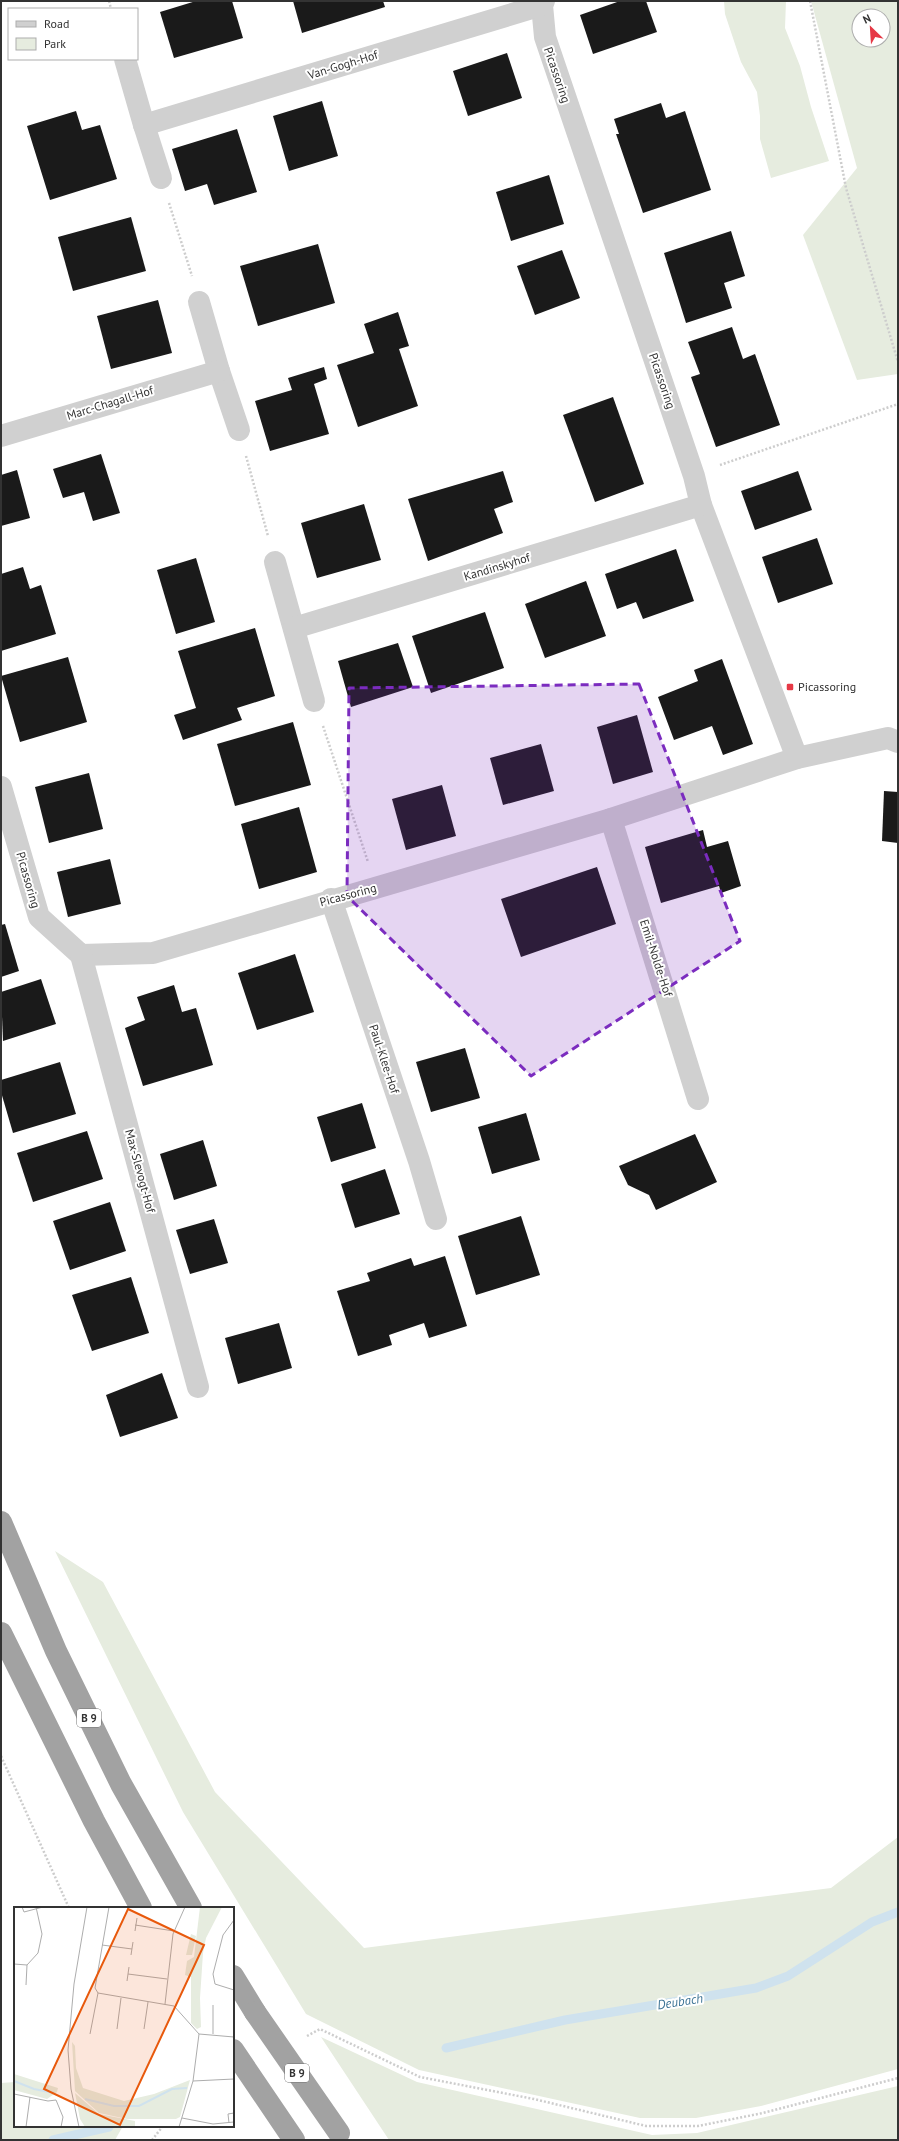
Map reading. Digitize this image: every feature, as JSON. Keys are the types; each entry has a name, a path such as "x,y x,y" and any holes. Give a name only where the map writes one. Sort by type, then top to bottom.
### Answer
{"highway":[{"name":"B 9","path":"1,1522 62,1665 121,1784 190,1907"},
{"path":"1,1633 94,1821 140,1907"},
{"name":"B 9","path":"234,1978 255,2012 342,2137"},
{"path":"234,2051 294,2140"}],"street":[{"name":"Van-Gogh-Hof","path":"144,125 543,3"},
{"name":"Picassoring","path":"543,3 545,37 694,476 701,505 797,758"},
{"path":"125,60 161,178"},
{"path":"199,302 219,371 239,430"},
{"name":"Marc-Chagall-Hof","path":"1,436 219,371"},
{"name":"Kandinskyhof","path":"294,628 701,505"},
{"path":"275,562 314,701"},
{"name":"Picassoring","path":"1,787 39,917 81,955 153,953 331,899 375,888 611,818 797,758 888,738 898,742"},
{"name":"Emil-Nolde-Hof","path":"611,818 698,1099"},
{"name":"Paul-Klee-Hof","path":"331,899 416,1154 436,1219"},
{"name":"Max-Slevogt-Hof","path":"81,955 198,1387"}],"path":[{"path":"810,1 846,188 898,362"},
{"path":"161,178 199,302"},
{"path":"694,476 898,404"},
{"path":"239,430 275,562"},
{"path":"314,701 368,859 375,888"},
{"path":"1,1756 69,1907"},
{"path":"300,2040 320,2029 420,2077 534,2099 646,2126 698,2126 763,2113 898,2078"},
{"path":"152,2140 162,2127"}],"highlighted area":[{"path":"639,684 740,941 531,1076 347,896 349,688"}],"green space":[{"path":"724,1 786,1 785,28 800,66 811,107 829,161 771,178 760,139 760,116 757,92 741,62 725,14"},
{"path":"811,1 898,1 898,374 857,380 803,235 857,168"},
{"path":"55,1551 103,1582 215,1792 364,1948 831,1888 898,1837 898,2069 761,2106 696,2118 640,2118 419,2070 306,2014 183,1812"},
{"path":"321,2037 417,2082 652,2135 697,2133 898,2086 898,2140 389,2140"},
{"path":"14,2082 14,2127 122,2127 115,2140 1,2140 1,2083"}],"building":[{"path":"196,1 232,1 243,38 174,58 160,12"},
{"path":"293,1 383,1 385,7 302,33"},
{"path":"620,1 646,1 657,32 593,54 580,15"},
{"path":"507,53 522,98 468,116 453,71"},
{"path":"322,101 338,156 289,171 273,116"},
{"path":"661,103 666,118 685,111 711,190 643,213 616,134 619,134 614,119"},
{"path":"76,111 82,130 100,125 117,179 50,200 27,126"},
{"path":"237,129 257,192 214,205 207,184 185,191 172,149"},
{"path":"549,175 564,224 511,241 496,192"},
{"path":"131,217 146,271 73,291 58,237"},
{"path":"731,231 745,276 724,283 732,308 686,323 664,253"},
{"path":"318,244 335,303 258,326 240,266"},
{"path":"562,250 580,298 535,315 517,266"},
{"path":"158,300 172,353 111,369 97,316"},
{"path":"398,312 409,346 399,349 418,406 358,427 337,365 374,353 364,324"},
{"path":"732,327 743,359 755,354 780,425 716,447 691,377 700,374 688,342"},
{"path":"324,367 327,379 314,384 329,434 270,451 255,401 292,390 288,378"},
{"path":"613,397 644,484 595,502 563,415"},
{"path":"101,454 120,513 93,521 84,492 63,498 53,469"},
{"path":"17,470 30,518 1,526 1,475"},
{"path":"503,471 513,502 494,509 503,533 428,561 408,499"},
{"path":"798,471 812,510 755,530 741,491"},
{"path":"364,504 381,560 317,578 301,523"},
{"path":"817,538 833,584 778,603 762,557"},
{"path":"676,549 694,601 643,619 636,602 617,609 605,574"},
{"path":"196,558 215,622 176,634 157,570"},
{"path":"23,567 30,589 41,585 56,634 1,651 1,574"},
{"path":"586,581 606,636 545,658 525,604"},
{"path":"485,612 504,668 431,693 412,636"},
{"path":"255,628 275,696 237,708 242,720 183,740 174,715 196,708 178,651"},
{"path":"398,643 413,687 351,707 338,661"},
{"path":"68,657 87,722 20,742 1,676"},
{"path":"722,659 753,744 723,755 712,726 674,740 658,697 698,681 694,670"},
{"path":"637,715 653,772 613,784 597,727"},
{"path":"293,722 311,785 235,806 217,744"},
{"path":"541,744 554,791 503,805 490,758"},
{"path":"89,773 103,829 49,843 35,787"},
{"path":"442,785 456,836 406,850 392,799"},
{"path":"884,791 898,792 898,843 882,841"},
{"path":"299,807 317,872 259,889 241,824"},
{"path":"703,830 707,847 728,841 741,886 721,893 719,886 661,903 645,847"},
{"path":"110,859 121,904 68,917 57,872"},
{"path":"597,867 616,924 521,957 501,899"},
{"path":"5,924 19,971 1,977 1,925"},
{"path":"295,954 314,1012 257,1030 238,973"},
{"path":"41,979 56,1024 3,1041 1,992"},
{"path":"174,985 182,1012 196,1008 213,1065 143,1086 125,1028 145,1020 137,997"},
{"path":"465,1048 480,1098 431,1112 416,1062"},
{"path":"60,1062 76,1114 13,1133 1,1092 1,1080"},
{"path":"362,1103 376,1148 331,1162 317,1117"},
{"path":"526,1113 540,1160 492,1174 478,1127"},
{"path":"87,1131 103,1179 33,1202 17,1153"},
{"path":"695,1134 717,1182 656,1210 649,1195 628,1185 619,1166"},
{"path":"203,1140 217,1186 174,1200 160,1154"},
{"path":"385,1169 400,1214 355,1228 341,1184"},
{"path":"110,1202 126,1251 70,1270 53,1221"},
{"path":"521,1216 540,1275 476,1295 458,1236"},
{"path":"214,1219 228,1263 190,1274 176,1230"},
{"path":"445,1256 467,1326 429,1338 424,1323 389,1335 392,1345 358,1356 337,1291 370,1281 367,1273 411,1258 414,1266"},
{"path":"131,1277 149,1333 92,1351 72,1295"},
{"path":"279,1323 292,1368 238,1384 225,1338"},
{"path":"162,1373 178,1418 120,1437 106,1395"}],"waterway":[{"name":"Deubach","path":"446,2048 565,2020 756,1988 788,1976 872,1922 898,1912"},
{"name":"Deubach","path":"53,2140 109,2127"}],"place":[{"name":"Picassoring","path":"790,687"}]}
